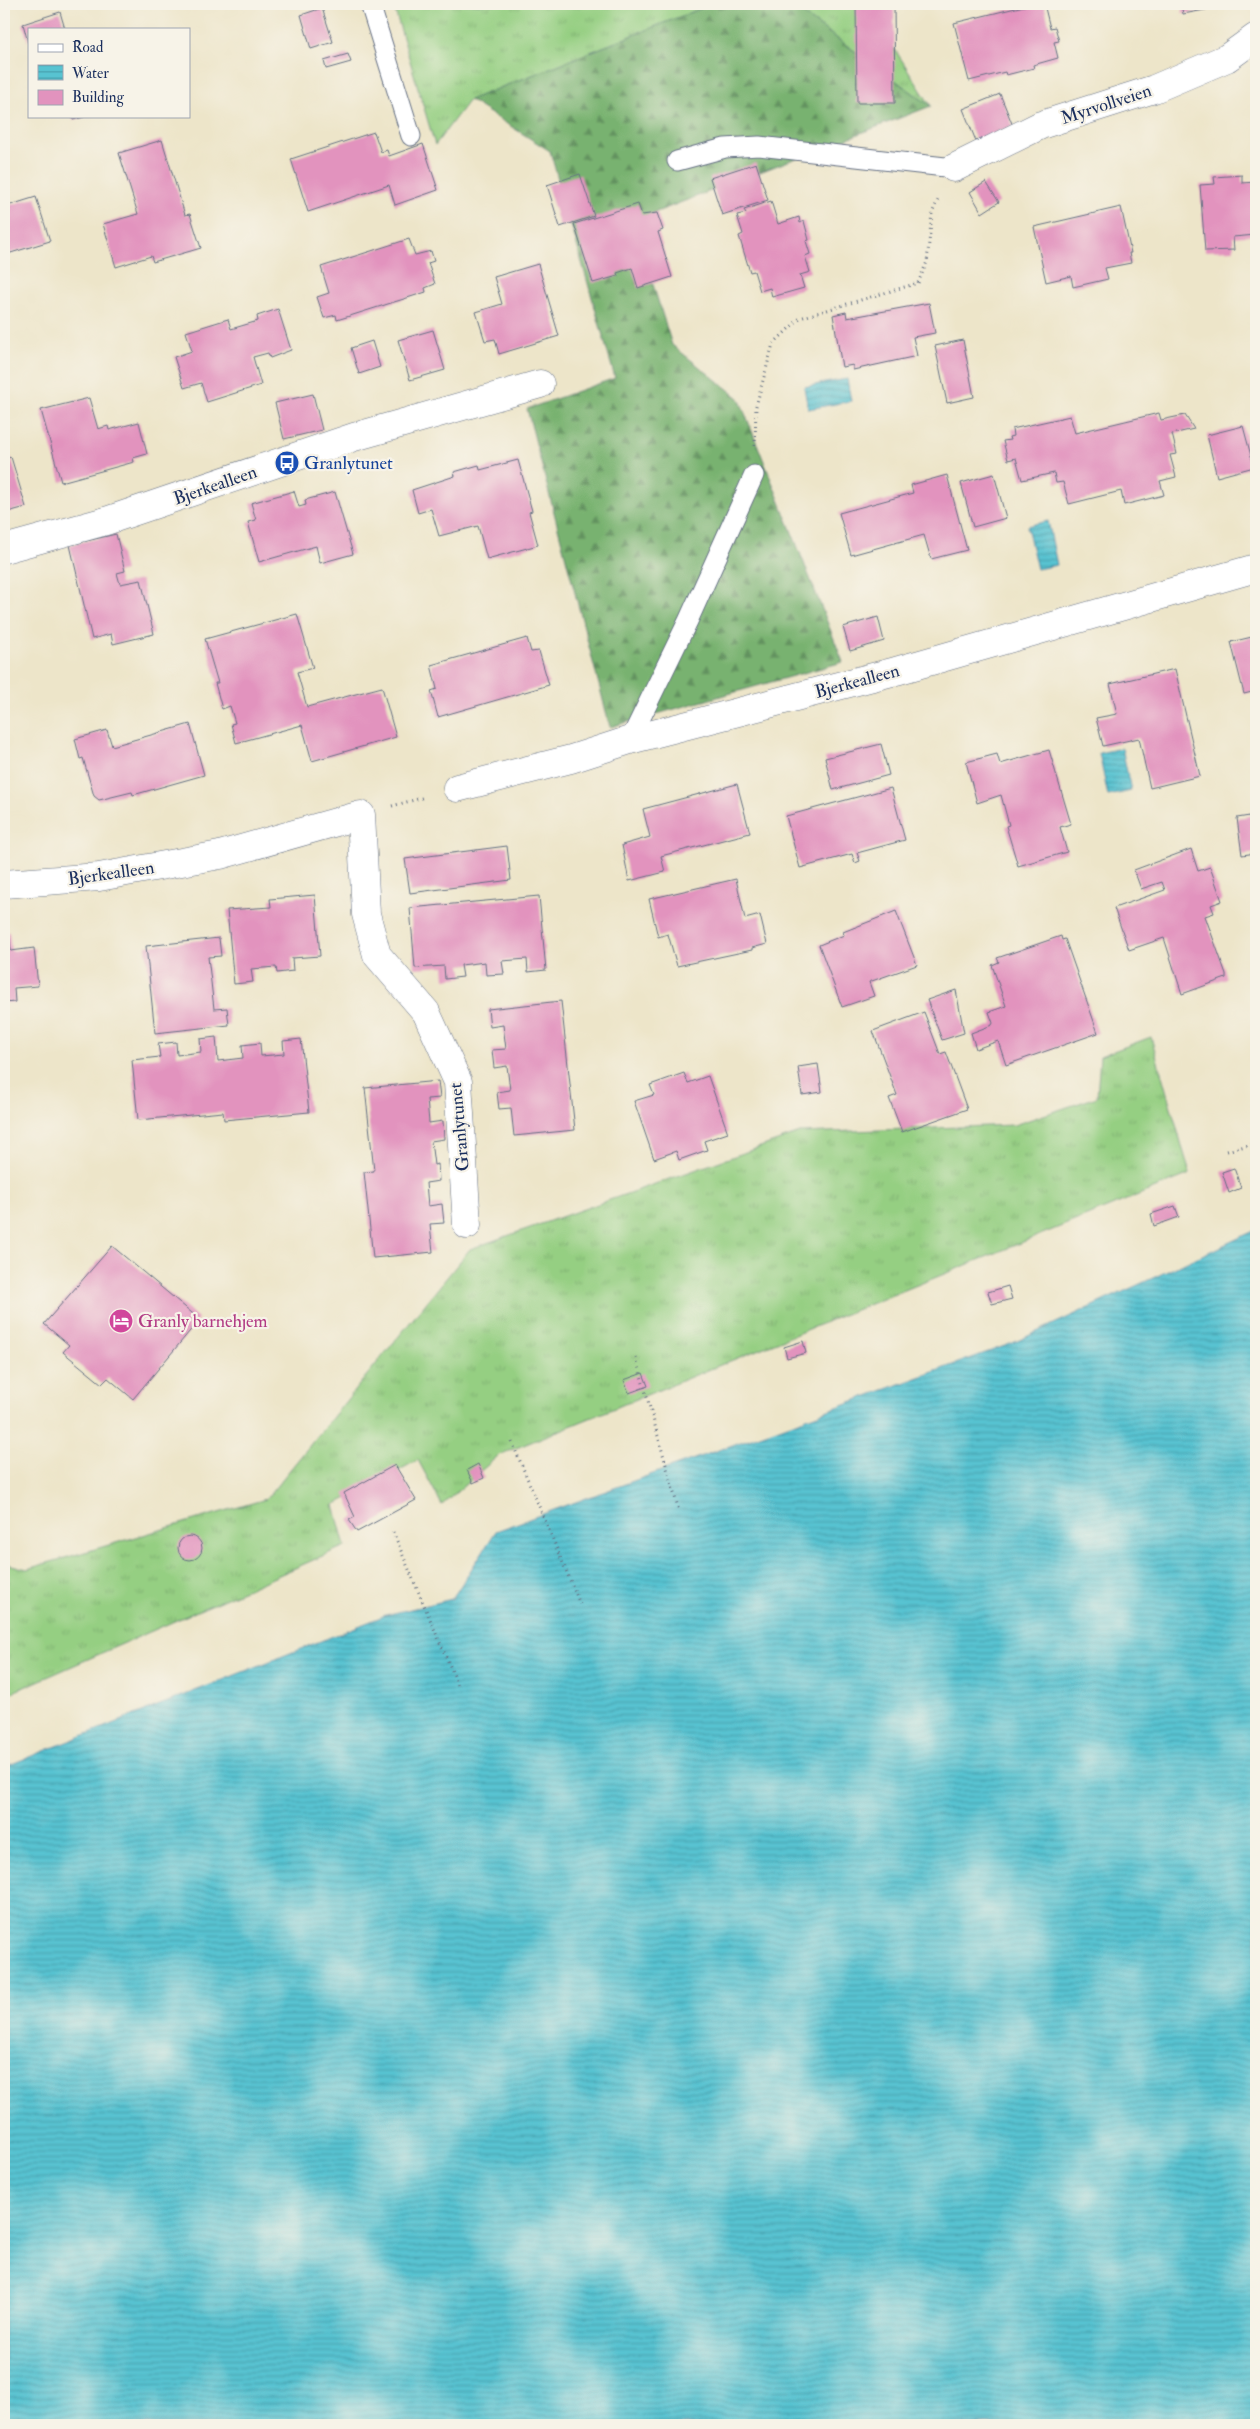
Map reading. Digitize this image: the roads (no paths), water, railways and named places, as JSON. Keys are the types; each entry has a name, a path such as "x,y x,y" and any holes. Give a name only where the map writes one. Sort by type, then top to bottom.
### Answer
{"street":[{"name":"Myrvollveien","path":"954,168 1041,125 1154,89 1227,58 1256,37"},
{"name":"Bjerkealleen","path":"4,549 106,521 354,438 540,384"},
{"name":"Bjerkealleen","path":"457,788 571,759 630,740 896,671 1256,568"},
{"name":"Bjerkealleen","path":"4,884 99,877 220,855 361,815"},
{"name":"Granlytunet","path":"361,815 366,914 377,955 426,1012 458,1082 467,1225"}],"lane":[{"path":"370,4 411,136"},
{"path":"676,161 725,148 759,146 954,168"},
{"path":"630,740 688,621 754,475"}],"water":[{"path":"847,379 851,401 808,409 804,387"},
{"path":"1048,521 1057,565 1037,569 1027,526"},
{"path":"1122,748 1131,791 1108,796 1099,753"},
{"path":"1256,1230 1256,2425 4,2425 4,1767 386,1615 452,1599 496,1531 1013,1343"}],"place":[{"name":"Granlytunet","path":"287,463"},
{"name":"Granly barnehjem","path":"121,1321"}]}
